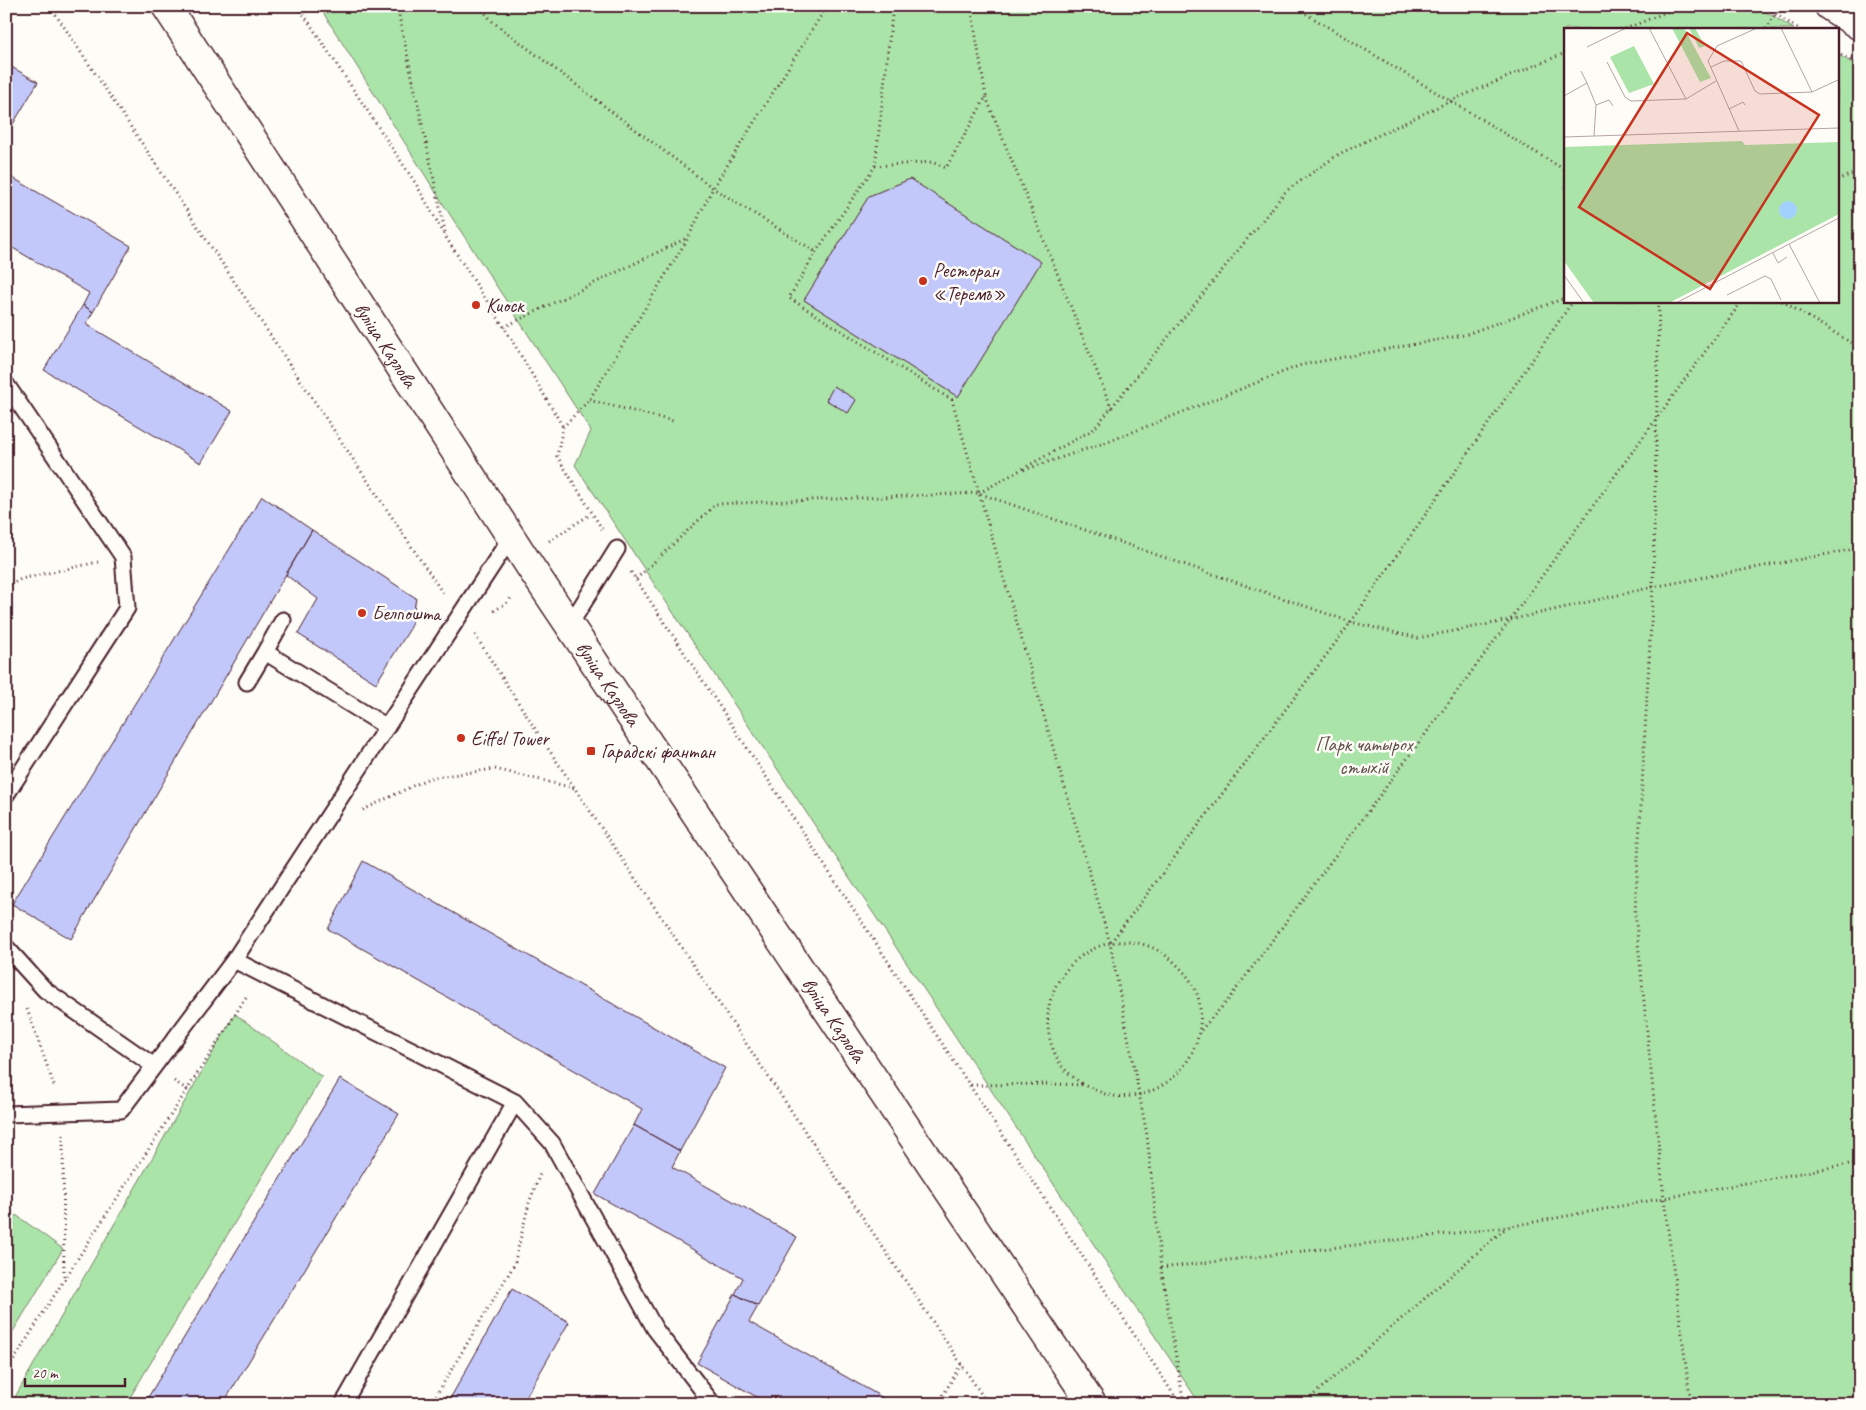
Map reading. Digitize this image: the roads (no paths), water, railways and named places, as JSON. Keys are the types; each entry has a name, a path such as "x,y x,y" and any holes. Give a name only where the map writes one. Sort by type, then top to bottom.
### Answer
{"main road":[{"name":"вуліца Казлова","path":"166,6 511,537 1092,1404"},
{"path":"1828,6 1860,26"}],"lane":[{"path":"6,384 123,557 127,608 6,795"},
{"path":"6,1114 121,1110 234,960 511,537"},
{"path":"570,626 617,549"},
{"path":"247,682 283,620"},
{"path":"265,652 387,727"},
{"path":"6,947 45,990 154,1066"},
{"path":"234,960 515,1102 552,1144 655,1329 713,1404"},
{"path":"343,1404 515,1102"}],"place":[{"name":"Ресторан «Теремъ»","path":"923,281"},
{"name":"Киоск","path":"476,305"},
{"name":"Белпошта","path":"362,613"},
{"name":"Eiffel Tower","path":"461,738"},
{"name":"Гарадскі фантан","path":"591,751"}],"park label":[{"name":"Парк чатырох стыхій","path":"1364,756"}]}
